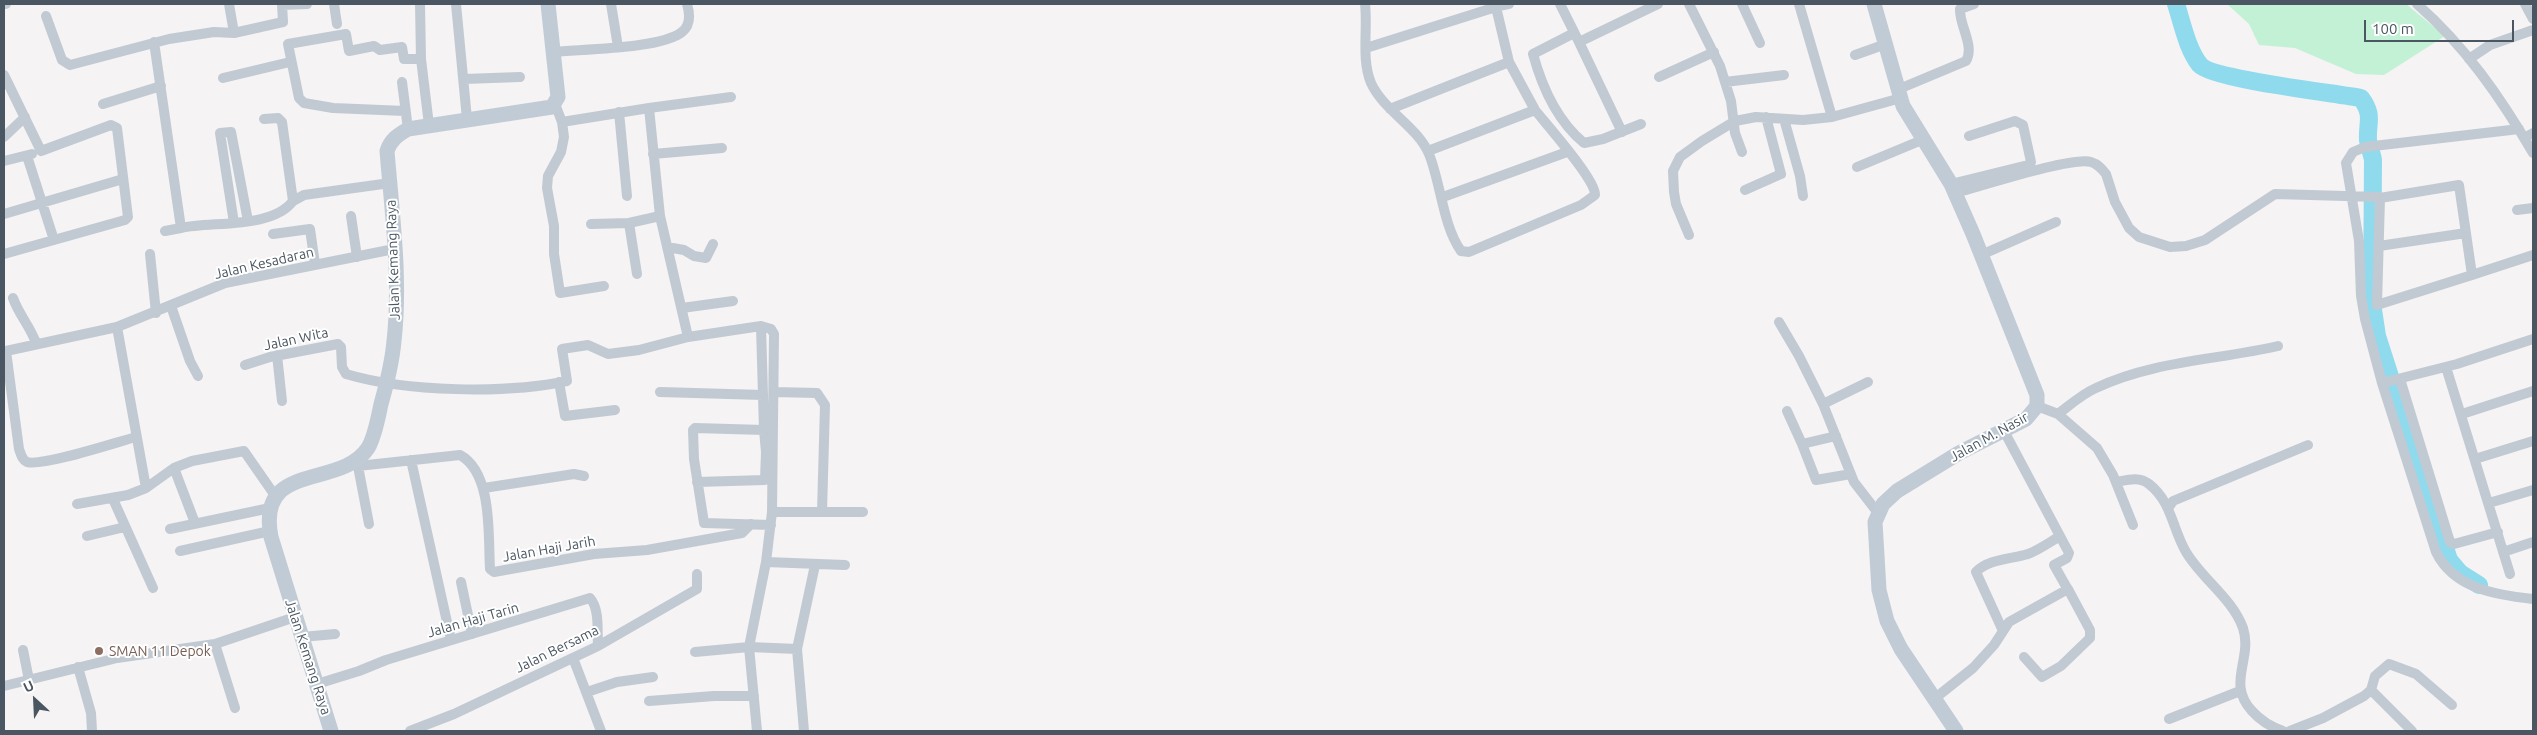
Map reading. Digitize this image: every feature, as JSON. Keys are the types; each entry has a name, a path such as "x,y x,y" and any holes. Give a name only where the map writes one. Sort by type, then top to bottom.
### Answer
{"street":[{"path":"229,4 234,33"},
{"path":"46,16 62,60 70,65 154,42 209,32 234,33 283,22 282,4 307,4"},
{"path":"334,4 337,24"},
{"path":"420,4 421,59 429,124"},
{"path":"456,4 467,119"},
{"path":"548,4 558,97 555,104 562,122 564,137 561,152 548,176 547,188 554,226 554,254 560,293 604,286"},
{"path":"611,4 618,47"},
{"path":"553,52 665,41 682,32 688,22 690,14 687,4"},
{"path":"1365,4 1367,20 1366,48 1371,82 1390,109 1410,128 1428,151 1454,240 1461,251 1469,252 1592,198 1596,189 1584,169 1567,152 1535,110 1509,62 1496,5"},
{"path":"1366,48 1496,5 1509,4"},
{"path":"1560,4 1622,132"},
{"path":"1641,124 1603,139 1584,142 1564,123 1541,83 1533,54 1658,4"},
{"path":"1689,4 1714,52 1725,82 1735,121 1735,133 1742,152"},
{"path":"1742,4 1760,43"},
{"path":"1799,4 1832,117"},
{"name":"Jalan M. Nasir","path":"1874,4 1900,93 1922,140 1953,189 2036,390 2037,406 2026,419 1959,453 1904,486 1888,499 1878,513"},
{"path":"1689,235 1676,204 1673,171 1675,163 1702,140 1735,121 1766,118 1804,120 1832,117 1900,93 1966,61 1968,58 1966,38 1960,10 1974,4"},
{"path":"2416,4 2492,86 2526,134 2533,153"},
{"path":"2526,4 2533,19"},
{"path":"2469,59 2490,45 2533,30"},
{"path":"405,110 333,108 304,103 299,98 290,62 288,44 346,34 349,51 374,46 380,50 402,47 404,59 421,59"},
{"path":"154,42 181,228"},
{"path":"1855,55 1886,44"},
{"path":"1659,77 1714,52"},
{"path":"223,78 290,62"},
{"path":"1390,109 1509,62"},
{"path":"4,75 41,151"},
{"path":"1725,82 1784,75"},
{"path":"464,80 520,77"},
{"path":"402,82 408,129"},
{"path":"103,104 161,86"},
{"path":"562,122 731,96"},
{"name":"Jalan Kemang Raya","path":"357,463 368,447 387,383 396,316 394,249 387,151 390,143 397,135 408,129 429,124 546,109 555,104"},
{"path":"649,108 660,216 688,337"},
{"path":"1428,151 1535,110"},
{"path":"619,112 627,196"},
{"path":"4,137 25,117"},
{"path":"264,119 278,118 282,122 293,201"},
{"path":"1744,190 1781,174 1766,118"},
{"path":"1784,119 1800,176 1802,196"},
{"path":"1953,189 2030,163 2023,125 2020,122 2015,121 1968,136"},
{"path":"4,161 41,151 111,125 115,126 118,130 127,219 4,254"},
{"path":"234,223 220,133 231,132 248,221"},
{"path":"2498,532 2454,544 2450,542 2362,304 2359,241 2346,163 2350,155 2364,147 2526,134"},
{"path":"1857,168 1922,140"},
{"path":"653,154 722,148"},
{"path":"1443,197 1567,152"},
{"path":"26,156 54,240"},
{"path":"1953,189 2079,161 2091,162 2101,168 2106,174 2123,218 2139,237 2162,245 2178,247 2205,240 2275,194 2380,197 2459,185 2472,275"},
{"path":"4,214 123,180"},
{"path":"165,230 195,224 248,221 282,212 293,201 304,195 390,183"},
{"path":"2380,197 2377,306 2533,255"},
{"path":"2517,210 2533,208"},
{"path":"351,216 356,256"},
{"path":"591,224 629,223 660,216"},
{"path":"1981,255 2056,222"},
{"path":"629,223 637,274"},
{"path":"273,234 310,229 315,264"},
{"path":"2379,246 2466,233"},
{"path":"667,246 684,250 694,256 706,258 714,244"},
{"name":"Jalan Kesadaran","path":"8,394 6,351 36,343 117,328 225,284 394,249"},
{"path":"150,254 156,313"},
{"path":"13,298 19,314 31,328 36,343"},
{"path":"682,308 733,300"},
{"path":"171,306 190,361 198,376"},
{"path":"1779,322 1800,356 1823,404 1851,474 1878,513 1874,531 1882,606 1901,649 1956,731"},
{"path":"387,383 419,387 483,388 567,381 562,349 588,345 608,354 639,350 688,337 761,326 772,329 774,334 772,512 766,562 750,646 757,731"},
{"path":"697,482 765,480 766,452 761,326"},
{"path":"117,328 146,488"},
{"path":"2391,382 2446,367 2533,339"},
{"name":"Jalan Wita","path":"245,365 277,356 338,344 341,347 344,372 362,379 387,383"},
{"path":"2058,414 2094,389 2120,379 2181,363 2225,357 2278,346"},
{"path":"277,356 282,401"},
{"path":"2446,367 2510,574"},
{"path":"559,382 565,416 615,410"},
{"path":"1823,404 1868,382"},
{"path":"2391,382 2436,552 2441,560 2458,577 2473,587 2506,596 2533,599"},
{"path":"2462,414 2533,391"},
{"path":"660,392 763,395"},
{"path":"774,392 817,393 822,397 825,406 822,512"},
{"path":"8,394 19,449 22,457 28,462 45,462 136,437"},
{"path":"2037,406 2058,414 2097,448 2116,482 2133,525"},
{"path":"1787,411 1816,480 1851,474"},
{"path":"764,430 695,428 693,430 694,459 704,523 771,525"},
{"path":"2004,431 2069,553 2067,558 2054,565 2067,588 2071,591 2090,630 2090,637 2061,666 2042,678 2024,657"},
{"path":"1802,444 1836,436"},
{"path":"2475,459 2533,441"},
{"path":"2169,507 2173,501 2308,445"},
{"path":"77,504 113,499 146,488 174,468 212,456 244,451 273,502"},
{"name":"Jalan Haji Jarih","path":"357,463 460,455 471,463 484,488 490,569 494,572 594,554 647,550 742,532 751,524"},
{"path":"411,460 451,640"},
{"path":"170,528 273,502 288,485 357,463 369,524"},
{"path":"174,468 195,523"},
{"path":"484,488 574,474 584,476"},
{"path":"2116,482 2136,479 2143,480 2151,486 2169,507 2175,528 2188,554 2230,606 2242,627 2246,643 2240,691 2245,702 2255,714 2273,728 2284,731"},
{"path":"2488,503 2533,490"},
{"path":"113,499 153,588"},
{"name":"Jalan Kemang Raya","path":"273,502 270,530 331,731"},
{"path":"772,512 863,512"},
{"path":"86,536 125,527"},
{"path":"180,551 270,530"},
{"path":"2003,630 1976,572 1977,570 1988,564 2029,553 2060,536"},
{"path":"2503,552 2533,542"},
{"path":"766,562 845,565"},
{"path":"804,731 797,649 815,564"},
{"name":"Jalan Bersama","path":"410,731 454,714 598,646 697,589 697,574"},
{"path":"461,582 472,634"},
{"path":"1934,699 1973,668 1994,645 2009,622 2067,588"},
{"name":"Jalan Haji Tarin","path":"317,684 451,640 590,598 593,602 596,616 598,646"},
{"path":"4,686 78,667 156,651 215,644 295,617"},
{"path":"302,637 334,634"},
{"path":"215,644 235,708"},
{"path":"695,652 750,646 797,649"},
{"path":"23,650 29,680"},
{"path":"573,658 601,731"},
{"path":"2290,731 2342,708 2371,690 2375,676 2387,665 2394,665 2416,674 2452,704"},
{"path":"78,667 91,713 92,731"},
{"path":"587,692 618,682 653,677"},
{"path":"2371,690 2412,731"},
{"path":"2169,719 2240,691"},
{"path":"649,701 714,696 754,696"}],"green space":[{"path":"2227,4 2406,4 2445,36 2384,75 2356,74 2295,48 2259,45 2249,24"}],"waterway":[{"path":"2176,4 2185,35 2195,59 2200,65 2209,70 2275,85 2361,98 2365,104 2369,114 2368,140 2373,160 2372,303 2377,336 2449,560 2460,573 2479,585"}],"place":[{"name":"SMAN 11 Depok","path":"99,651"}]}
